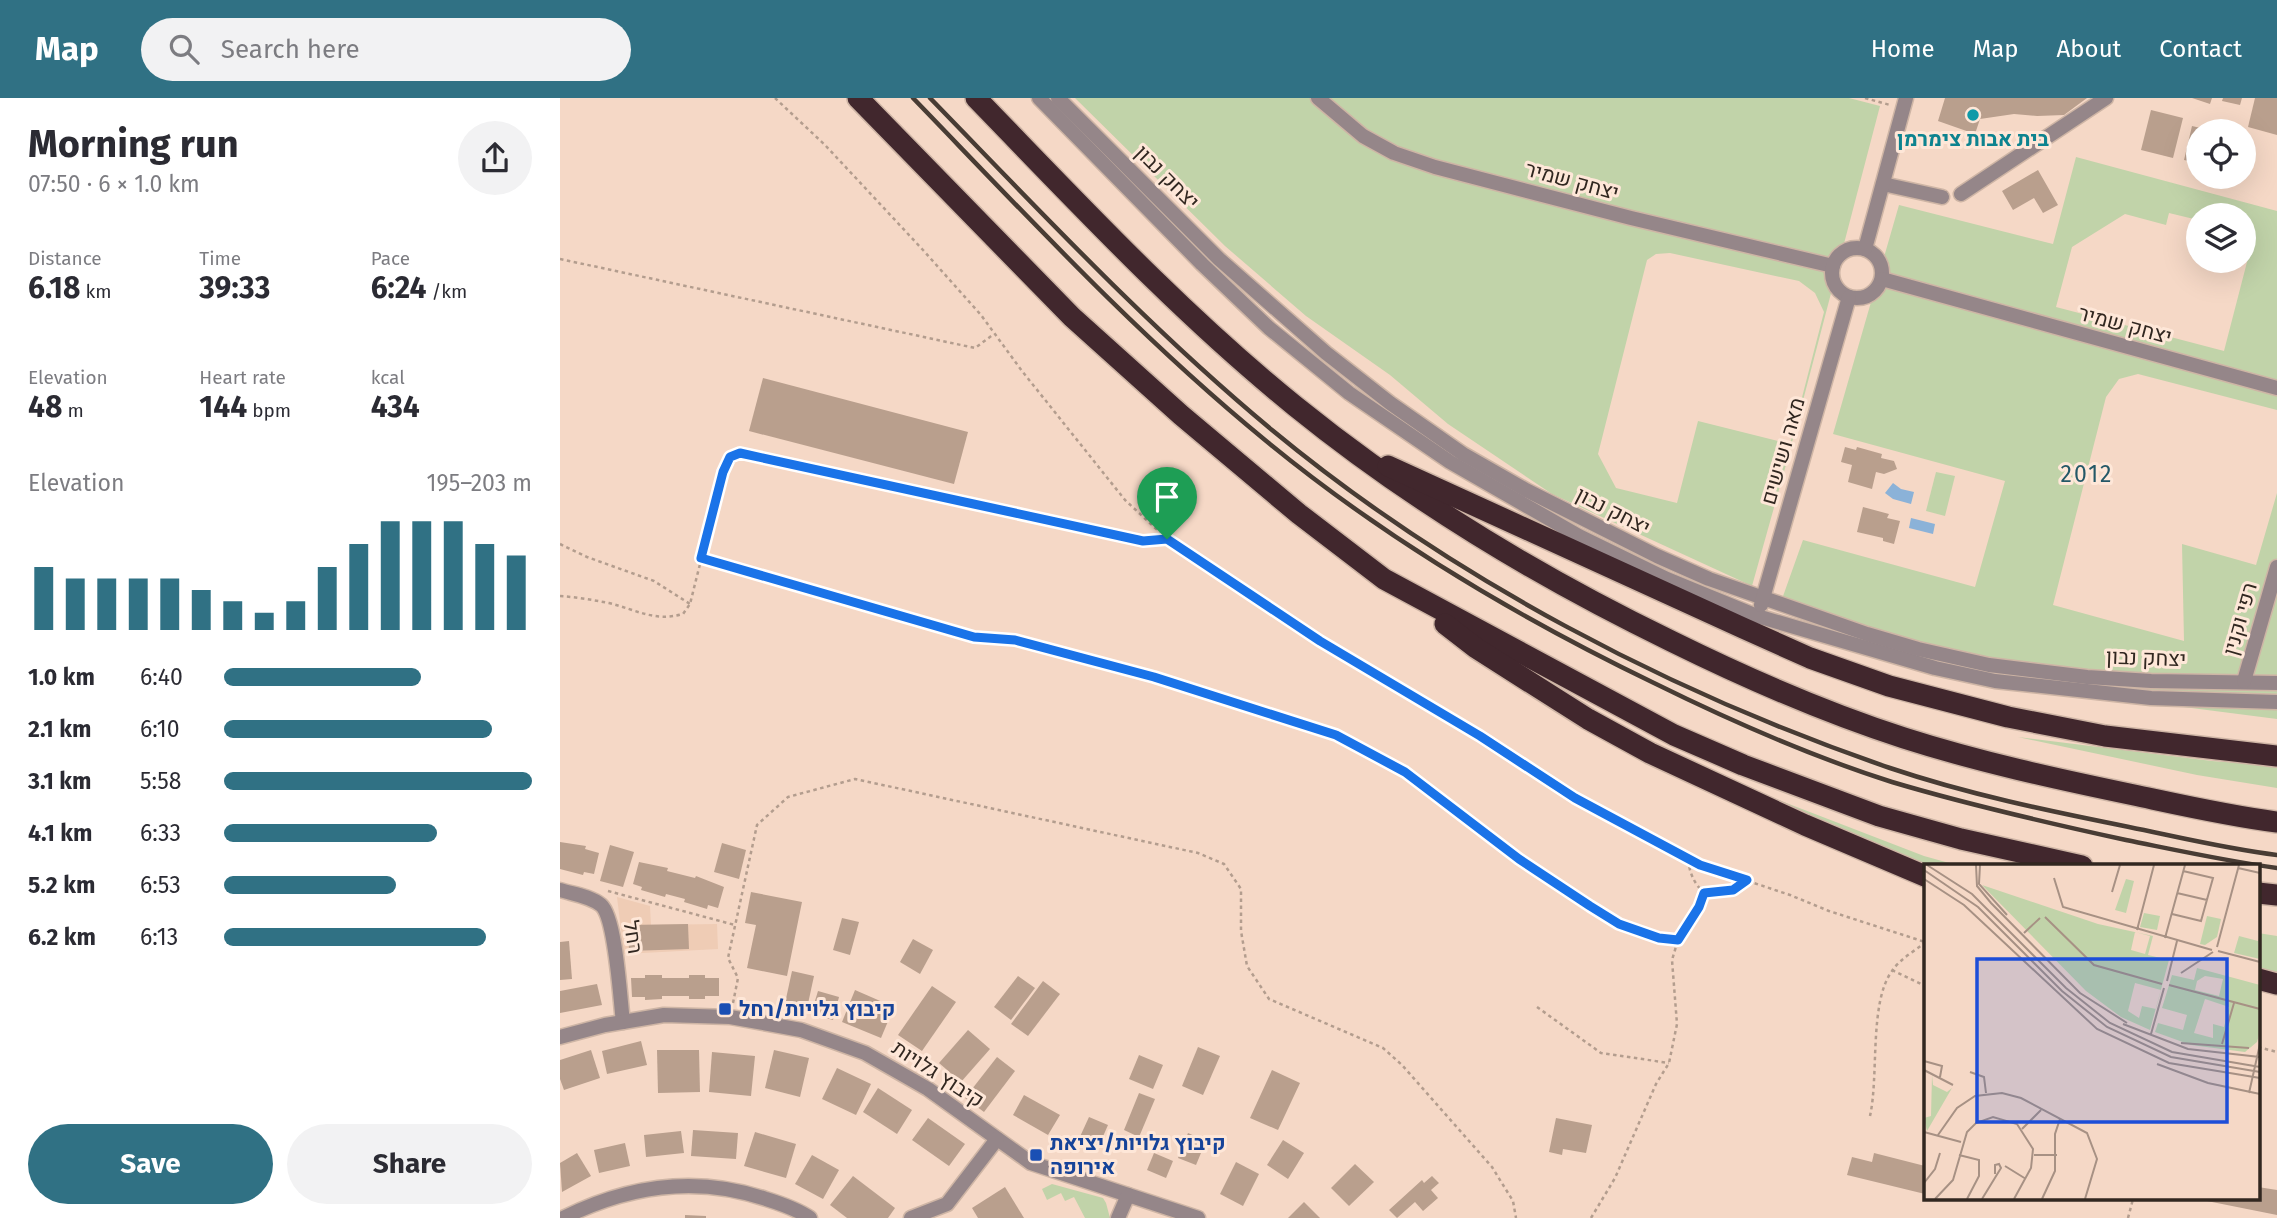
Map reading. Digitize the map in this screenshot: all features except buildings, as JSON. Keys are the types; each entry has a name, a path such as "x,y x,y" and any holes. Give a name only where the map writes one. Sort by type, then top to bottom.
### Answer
{"highway":[{"path":"858,98 1072,317 1181,415 1299,514 1476,648 1588,719 1650,753 1805,825 1924,876"},
{"path":"976,98 1169,295 1239,359 1346,446 1463,528 1532,569 1615,614 1768,687 1902,737 1978,760 2102,788 2277,822"},
{"path":"1346,446 1776,643 1889,686 2008,717 2105,736 2277,756"},
{"path":"1384,579 1674,735 1743,765 1879,816 1961,839 2073,864"},
{"path":"2260,980 2277,984"}],"street":[{"name":"יצחק נבון","path":"1040,98 1193,255 1269,328 1349,393 1450,462 1579,536 1667,579 1757,616 1935,668 1995,681 2151,698 2277,702"},
{"name":"יצחק נבון","path":"1058,98 1219,259 1326,353 1390,403 1463,454 1584,520 1709,579 1879,638 1989,664 2087,677 2277,683"},
{"name":"יצחק שמיר","path":"1318,98 1363,136 1394,153 1435,167 1832,266"},
{"path":"1961,194 2106,98"},
{"path":"1865,249 1905,103"},
{"path":"1883,184 1942,197"},
{"path":"1854,248 1865,249 1875,255 1881,264 1882,279 1871,294 1861,298 1849,297 1837,289 1832,266 1843,252 1854,248"},
{"name":"יצחק שמיר","path":"1882,279 2277,388"},
{"name":"מאה ושישים","path":"1757,616 1849,297"},
{"name":"רפי וקנין","path":"2244,681 2277,567"},
{"path":"560,890 591,900"},
{"name":"רחל","path":"591,900 601,906 611,920 623,1022"},
{"name":"קיבוץ גלויות","path":"560,1037 664,1015 730,1017 801,1030 865,1053 928,1089 1031,1163 1198,1218"},
{"path":"911,1218 947,1203 998,1139"},
{"path":"563,1218 628,1193 672,1185 715,1187 750,1193 797,1209 810,1218"},
{"path":"1118,1218 1128,1195"}],"path":[{"path":"775,98 825,145 981,315 1056,415 1125,500 1167,539 1301,629 1480,736 1575,798 1688,859 1829,911 1924,942"},
{"path":"1865,98 1905,103"},
{"path":"560,260 975,348 994,334"},
{"path":"560,596 609,603 649,616 668,618 683,614 690,604 723,472 730,457 740,453 1143,541 1167,539"},
{"path":"560,544 587,557 654,581 690,604"},
{"path":"701,558 974,637 1015,640 1154,677 1336,735 1405,772 1519,859 1619,924 1659,938 1678,940"},
{"path":"730,1017 738,978 728,958 757,825 788,797 855,779 1198,853 1224,864 1241,889 1241,932 1247,966 1269,999 1384,1048 1492,1167 1513,1201 1516,1218"},
{"path":"1688,859 1690,873 1704,893"},
{"path":"1704,893 1733,890 1747,880"},
{"path":"591,900 598,892 605,890 735,925"},
{"path":"1591,1218 1615,1178 1656,1084 1669,1063 1677,1024 1672,960 1678,940 1699,907 1704,893"},
{"path":"1870,1116 1875,1095 1875,1045 1884,988 1892,970 1924,943"},
{"path":"1892,970 1924,986"},
{"path":"1537,1007 1601,1053 1669,1063"},
{"path":"2260,1048 2277,1052"},
{"path":"2127,1218 2133,1200"}],"shaded area":[{"path":"617,897 650,906 651,925 717,924 718,949 624,954"}],"green space":[{"path":"1075,98 1849,98 1880,106 1789,454 1752,586 1552,494 1448,424 1390,375 1306,316 1225,246","holes":["1670,253 1799,281 1815,293 1824,312 1790,444 1698,421 1677,503 1616,488 1598,454 1647,260 1656,254"]},
{"path":"2076,157 2186,187 2186,189 2247,203 2186,203 2186,217 2169,213 2166,225 2125,214 2072,247 2056,307 2224,351 2244,273 2256,273 2256,205 2277,211 2277,410 2138,374 2119,379 2106,397 2053,605 2184,641 2182,544 2256,565 2277,493 2277,719 2029,687 1875,629 1782,599 1803,540 1975,587 2005,481 1833,434 1899,205 2053,244"},
{"path":"1936,472 1955,476 1945,516 1926,511"},
{"path":"2018,737 2212,761 2277,766 2277,788 2197,775"},
{"path":"1758,792 1924,856 1953,864 1924,865"},
{"path":"2260,933 2277,936 2277,974 2260,970"},
{"path":"1052,1184 1103,1198 1110,1218 1085,1218 1074,1197 1065,1201 1061,1193 1047,1200 1042,1189"}],"water":[{"path":"1893,483 1901,489 1914,492 1911,504 1893,499 1885,493"},
{"path":"1911,518 1935,524 1933,534 1909,528"}],"railway":[{"path":"913,98 1084,274 1218,400 1356,510 1501,603 1551,631 1712,711 1861,772 2038,820 2252,864"},
{"path":"930,98 1139,310 1272,430 1413,535 1566,626 1645,667 1726,704 1890,768 1978,794 2039,808 2277,855"},
{"path":"2260,865 2277,868"}],"place":[{"name":"בית אבות צימרמן","path":"1973,115"},
{"name":"קיבוץ גלויות/רחל","path":"725,1009"},
{"name":"קיבוץ גלויות/יציאת אירופה","path":"1036,1155"}],"district":[{"name":"2012","path":"2087,474"}],"route":[{"path":"740,453 1143,541 1167,539 1320,641 1480,736 1575,798 1700,865 1747,880 1733,890 1704,893 1699,907 1678,940 1659,938 1619,924 1590,906 1519,859 1405,772 1336,735 1154,677 1015,640 974,637 701,558 723,472 730,457 740,453"}]}
